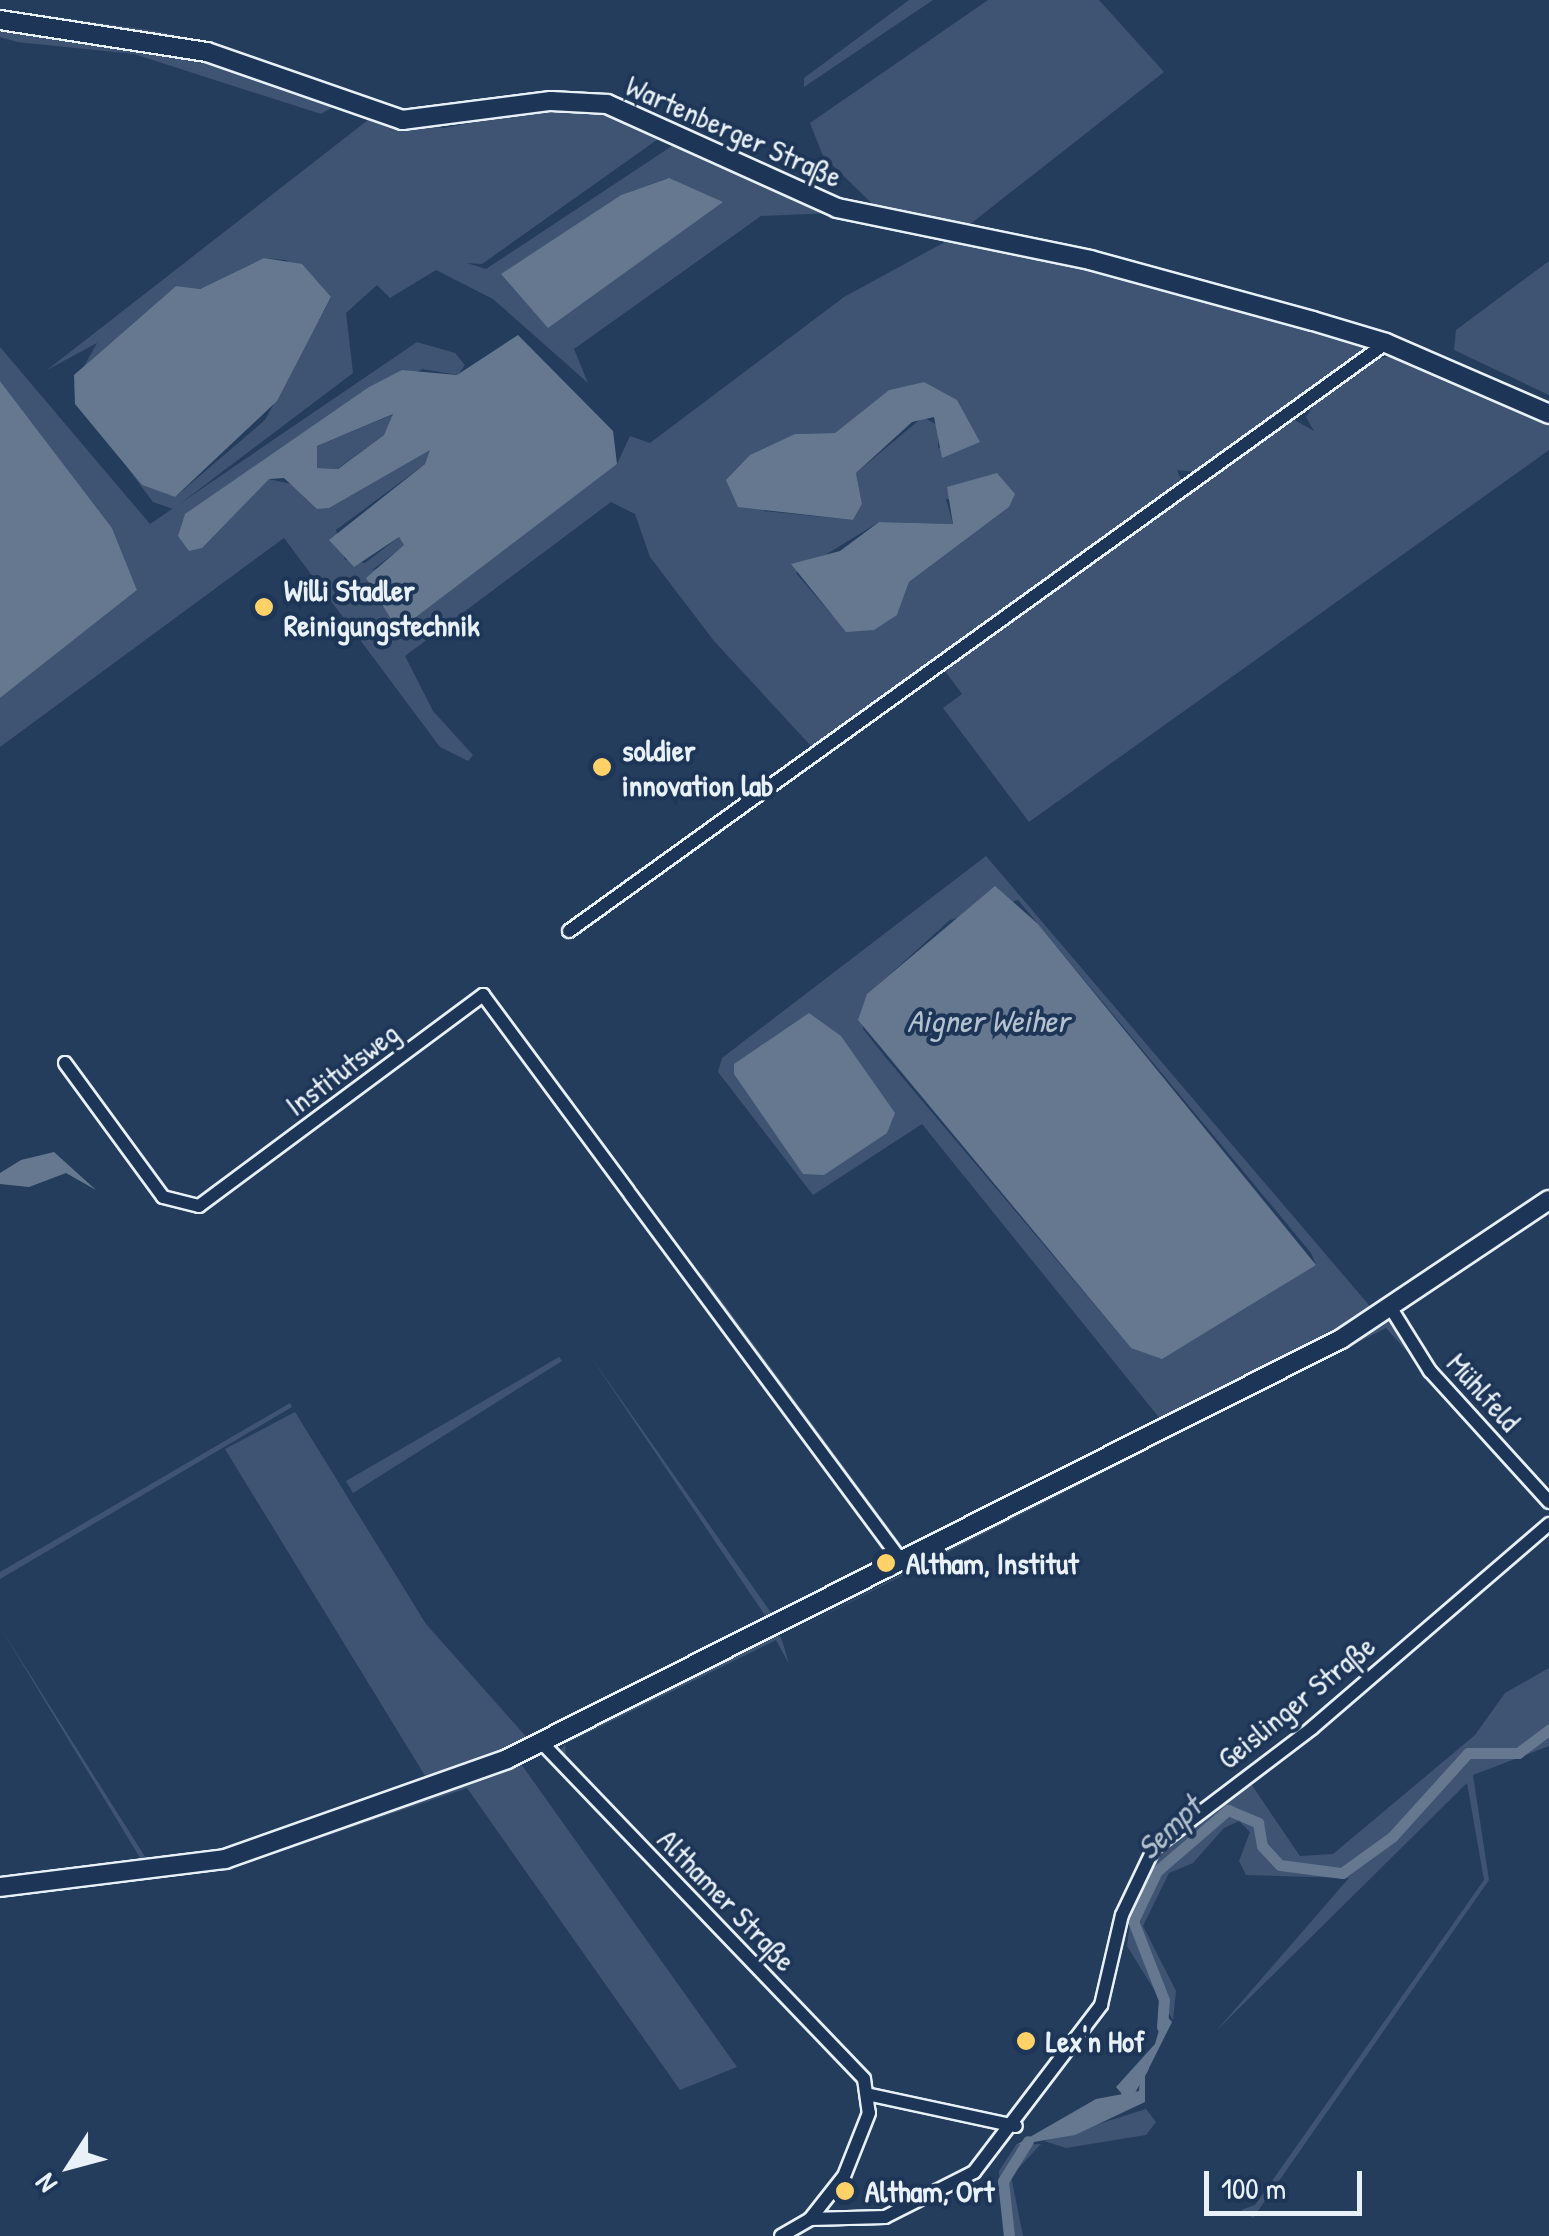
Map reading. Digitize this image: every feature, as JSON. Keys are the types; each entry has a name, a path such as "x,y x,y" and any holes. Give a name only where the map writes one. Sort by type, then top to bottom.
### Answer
{"main road":[{"name":"Wartenberger Straße","path":"0,20 207,52 402,120 551,100 607,104 837,208 1090,260 1386,342 1549,414"},
{"path":"0,1887 225,1859 542,1743 903,1563 1392,1310 1549,1200"}],"street":[{"path":"569,931 1386,342"},
{"name":"Institutsweg","path":"65,1064 163,1197 199,1206 483,995 903,1563"},
{"name":"Mühlfeld","path":"1392,1310 1430,1371 1549,1502"},
{"name":"Geislinger Straße","path":"781,2236 810,2220 911,2208 974,2172 1016,2126 1101,2005 1122,1915 1154,1848 1312,1728 1549,1524"},
{"name":"Althamer Straße","path":"542,1743 872,2095"},
{"path":"810,2220 844,2176 872,2095 1016,2126"}],"shaded area":[{"path":"909,0 933,0 804,87 804,78"},
{"path":"988,0 1099,0 1164,72 964,229 886,217 823,156 810,123"},
{"path":"0,9 156,31 228,47 315,81 211,47"},
{"path":"0,28 213,62 333,107 321,114 134,54 17,42 0,37"},
{"path":"558,106 595,107 661,137 482,264 467,263 486,269 675,144 832,213 761,216 574,349 588,383 493,299 436,270 390,298 377,285 346,313 353,373 173,509 153,502 126,466 142,485 175,497 265,420 331,298 286,260 264,258 200,289 176,286 84,366 97,343 47,370 368,120 444,128","holes":["668,178 502,274 621,195"]},
{"path":"945,242 1094,267 1362,344 1363,353 1197,472 1177,470 1182,482 811,746 714,641 650,557 635,514 611,502 405,656 433,711 473,755 468,761 440,747 284,538 0,747 0,698 137,590 112,528 0,381 0,347 150,524 417,342 455,353 465,365 458,375 422,369 268,479 296,485 306,499 432,449 425,464 336,530 345,560 365,563 399,537 405,545 371,571 617,464 630,436 650,443 844,297","holes":["924,382 979,442 938,448 939,426 923,417 856,473 862,504 853,520 764,511 795,434 835,433 889,390","946,499 1009,507 909,582 897,615 832,615 796,573 879,522 953,524"]},
{"path":"1549,261 1549,395 1454,350 1456,330"},
{"path":"1401,355 1549,422 1549,450 1029,822 943,708 962,694 942,667 1293,419 1314,431 1306,417 1315,403 1374,359"},
{"path":"394,414 384,435 337,469 317,468 317,446"},
{"path":"986,856 1374,1311 1372,1315 903,1551 711,1294 702,1274 903,1547 1161,1420 922,1124 813,1195 718,1072 722,1058","holes":["1018,900 1311,1253 1316,1265 1131,1348 863,1029 868,994 950,920"]},
{"path":"1387,1319 1540,1500 1386,1328 788,1634"},
{"path":"559,1357 562,1361 353,1493 346,1481"},
{"path":"591,1357 774,1617 768,1620"},
{"path":"290,1403 292,1407 0,1579 0,1572"},
{"path":"295,1412 426,1624 529,1740 427,1779 225,1449"},
{"path":"0,1627 149,1863 239,1846 423,1781 251,1846 145,1866"},
{"path":"775,1634 781,1637 789,1664 776,1640 565,1744 572,1734"},
{"path":"1549,1668 1549,1746 1473,1775 1489,1880 1253,2218 1241,2210 1255,2205 1484,1880 1467,1783 1217,2030 1349,1878 1246,1875 1239,1861 1250,1832 1239,1821 1224,1828 1193,1863 1169,1873 1143,1926 1176,1991 1173,2020 1127,1946 1133,1900 1159,1852 1249,1781 1300,1856 1333,1854 1475,1735 1505,1693"},
{"path":"538,1752 521,1764 737,2067 680,2090 467,1788 233,1868 0,1898 245,1859"},
{"path":"1146,2109 1156,2122 1146,2135 1066,2148 1044,2141"},
{"path":"1041,2144 1011,2176 1023,2236 1004,2236 999,2171 1016,2145"}],"water":[{"path":"669,178 723,202 548,328 501,274 621,195"},
{"path":"264,258 302,264 331,297 277,401 175,497 142,485 75,404 74,375 176,286 200,289"},
{"path":"518,335 613,431 617,464 412,620 391,619 366,578 404,545 399,537 354,567 329,540 425,464 430,450 329,508 317,509 284,478 269,479 202,548 189,551 178,536 185,514 369,387 402,370 457,375","holes":["393,414 384,435 338,469 317,468 317,446"]},
{"path":"0,381 112,528 137,590 0,698"},
{"path":"924,382 957,400 980,442 942,458 934,417 912,422 856,473 862,504 853,520 738,507 726,480 750,455 795,434 835,433 889,390"},
{"path":"997,473 1015,494 1009,507 909,582 897,615 874,630 846,632 791,564 840,551 879,522 953,524 947,487"},
{"name":"Aigner Weiher","path":"995,886 1038,924 1316,1265 1162,1359 1131,1348 858,1020 867,994"},
{"path":"809,1013 841,1036 895,1113 887,1133 824,1175 803,1174 734,1074 734,1064"},
{"path":"54,1152 96,1190 66,1173 29,1187 0,1184 0,1173 21,1160"},
{"path":"1164,2013 1172,2022 1145,2076 1145,2102 1075,2135 1016,2145 1096,2099 1139,2091 1140,2076 1122,2094 1116,2087 1155,2044"}],"waterway":[{"name":"Sempt","path":"1162,2027 1164,2000 1133,1921 1157,1871 1228,1810 1258,1823 1262,1846 1280,1865 1342,1873 1392,1837 1468,1753 1518,1753 1549,1730"},
{"path":"1120,2106 1143,2067"},
{"name":"Sempt","path":"1009,2236 1003,2181 1028,2141"}],"place":[{"name":"Willi Stadler Reinigungstechnik","path":"264,607"},
{"name":"soldier innovation lab","path":"602,767"},
{"name":"Altham, Institut","path":"886,1563"},
{"name":"Lex'n Hof","path":"1026,2041"},
{"name":"Altham, Ort","path":"845,2191"}]}
